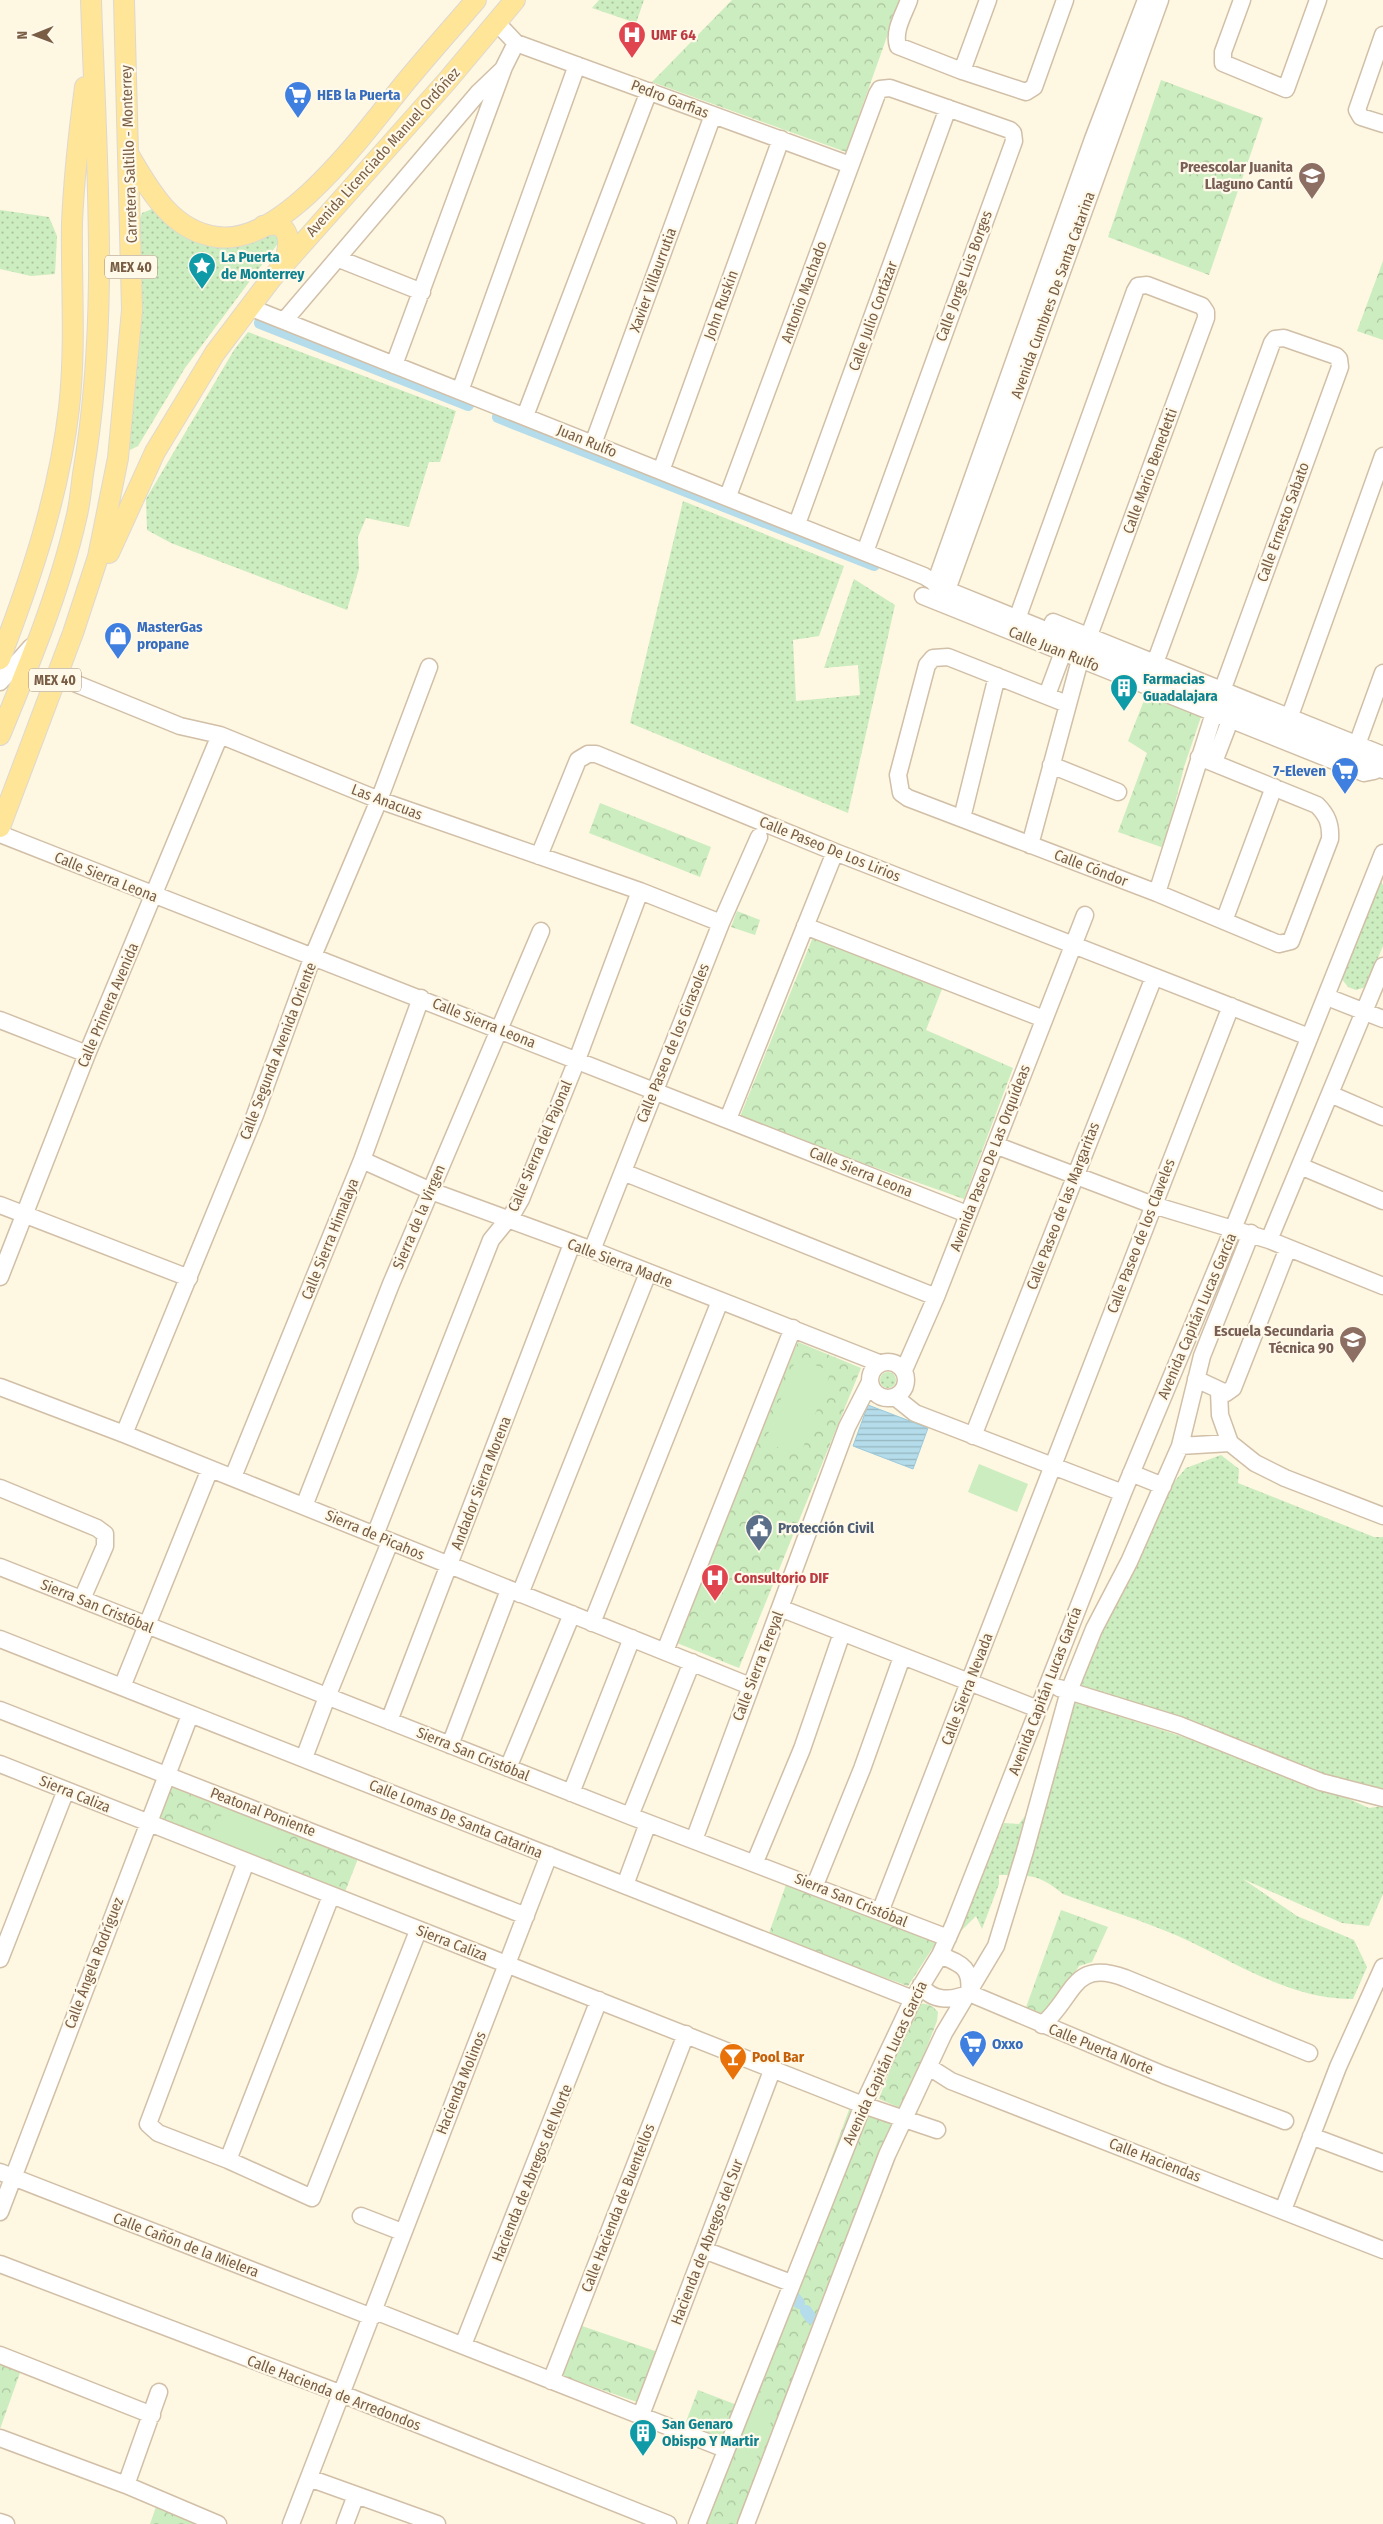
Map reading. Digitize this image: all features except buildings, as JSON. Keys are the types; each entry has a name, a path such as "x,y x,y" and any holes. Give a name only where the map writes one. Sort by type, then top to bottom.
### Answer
{"main road":[{"name":"MEX 40","path":"0,735 38,640 76,517 90,429 98,343 97,144 91,0"},
{"path":"111,0 117,91 127,129"},
{"name":"Carretera Saltillo - Monterrey","path":"0,827 57,676 87,589 103,540 113,490 127,379 132,310 124,0"},
{"name":"Avenida Licenciado Manuel Ordóñez","path":"128,152 161,205 193,230 228,238 263,226 294,207 334,169 476,0"},
{"path":"486,0 497,23"},
{"name":"Avenida Licenciado Manuel Ordóñez","path":"87,589 107,558 155,452 210,361 249,307 285,262 447,82 515,0"},
{"path":"452,27 477,45"},
{"path":"76,517 72,460 73,199 78,143 92,36"},
{"path":"438,43 444,56 447,82"},
{"path":"263,226 277,224 285,229 289,241 285,262"},
{"path":"0,659 28,582 55,491 66,427 72,364"}],"street":[{"path":"909,0 896,35 898,46 962,71 1018,90 1030,91 1034,87 1065,0"},
{"path":"962,71 988,0"},
{"name":"Avenida Cumbres De Santa Catarina","path":"939,581 1102,136 1146,0"},
{"name":"Avenida Cumbres De Santa Catarina","path":"1102,136 1160,0"},
{"path":"1242,0 1222,58 1225,64 1286,89 1318,0"},
{"name":"Pedro Garfias","path":"497,23 516,43 850,165"},
{"path":"1383,35 1357,110 1361,117 1383,124"},
{"path":"394,365 504,67 516,43"},
{"path":"460,391 577,65"},
{"path":"284,321 339,259 479,92 504,67"},
{"name":"Calle Jorge Luis Borges","path":"865,552 1014,141 1013,133 1010,130 890,88 880,89"},
{"name":"Antonio Machado","path":"728,496 850,165 880,89"},
{"path":"525,416 649,91"},
{"name":"Calle Julio Cortázar","path":"797,524 948,108"},
{"name":"Xavier Villaurrutia","path":"593,444 713,115"},
{"name":"John Ruskin","path":"662,470 781,139"},
{"path":"339,259 422,292"},
{"name":"Calle Mario Benedetti","path":"1019,614 1134,291 1138,286 1146,285 1202,306 1206,312 1206,318 1085,648 1067,704 1030,845"},
{"name":"Juan Rulfo","path":"249,307 939,581"},
{"name":"Calle Ernesto Sabato","path":"1153,668 1272,343 1275,339 1284,338 1336,356 1339,359 1340,367 1218,701 1206,759"},
{"path":"1288,723 1383,456"},
{"name":"Calle Juan Rulfo","path":"923,596 1068,641 1085,648 1218,701 1364,773 1373,772 1382,764 1355,750 1288,723 1235,708 1218,701 1153,668 1085,648 1068,641 1019,614 939,581"},
{"path":"0,682 38,640"},
{"path":"1047,696 1068,641"},
{"name":"Calle Cóndor","path":"1067,704 948,657 938,656 930,660 898,775 901,793 908,798 1157,893 1279,944 1291,941 1330,839 1331,830 1325,813 1316,805 1206,759"},
{"name":"Calle Segunda Avenida Oriente","path":"124,1434 255,1115 313,956 379,800 429,667"},
{"path":"1355,750 1383,673"},
{"name":"Las Anacuas","path":"57,676 180,726 220,735 379,800 721,922"},
{"path":"962,818 997,676"},
{"path":"1157,893 1206,759 1235,708"},
{"name":"Calle Primera Avenida","path":"0,1277 87,1054 220,735"},
{"name":"Calle Paseo De Los Lirios","path":"539,856 578,760 588,754 603,756 835,852 1074,944"},
{"path":"1051,765 1118,792"},
{"path":"1224,921 1274,787"},
{"name":"Calle Sierra Leona","path":"0,834 153,896 421,998 967,1214"},
{"name":"Calle Paseo de los Girasoles","path":"592,1250 721,922 759,837"},
{"path":"728,1119 835,852"},
{"name":"Avenida Capitán Lucas García","path":"697,2524 790,2283 863,2105 912,1999 940,1955 948,1938 1131,1472 1233,1229 1309,1037 1382,862"},
{"name":"Calle Sierra del Pajonal","path":"304,1758 491,1240 508,1220 521,1199 577,1060 640,892"},
{"name":"Avenida Paseo De Las Orquídeas","path":"904,1370 936,1297 1085,916"},
{"path":"805,926 1044,1019"},
{"name":"Sierra de la Virgen","path":"304,1506 391,1284 541,931"},
{"path":"1074,944 1309,1037"},
{"path":"1269,1240 1383,966"},
{"name":"Calle Paseo de las Margaritas","path":"973,1436 1154,976"},
{"path":"1327,997 1383,1019"},
{"name":"Calle Sierra Himalaya","path":"233,1478 362,1160 421,998"},
{"name":"Calle Paseo de los Claveles","path":"1051,1466 1231,1006"},
{"path":"0,1020 87,1054"},
{"path":"1330,1094 1383,1117"},
{"path":"995,1145 1153,1205 1251,1233 1383,1286"},
{"name":"Calle Sierra Madre","path":"362,1160 431,1191 592,1250 793,1328 879,1364 888,1361 897,1364 904,1370"},
{"path":"1300,1166 1383,1201"},
{"path":"623,1172 936,1297"},
{"path":"0,1205 189,1278"},
{"path":"746,2524 887,2156 944,2033 996,1946 1069,1691 1094,1629 1129,1562 1180,1446 1202,1356 1251,1233"},
{"name":"Andador Sierra Morena","path":"390,1721 572,1244"},
{"path":"1196,1379 1226,1393 1238,1381 1288,1248"},
{"path":"450,1745 648,1273"},
{"path":"592,1623 720,1301"},
{"path":"665,1651 793,1328"},
{"path":"879,1364 874,1368 870,1382 876,1393 882,1397 894,1397 915,1413 1123,1493"},
{"path":"894,1397 904,1388 906,1376 904,1370"},
{"name":"Calle Sierra Tereyal","path":"694,1840 847,1428 870,1382"},
{"name":"Sierra de Picahos","path":"0,1387 124,1434 750,1686"},
{"path":"1219,1391 1220,1414 1230,1443 1255,1464 1285,1478 1383,1516"},
{"path":"1180,1446 1230,1443"},
{"name":"Calle Sierra Nevada","path":"880,1912 968,1683 1011,1579 1051,1466"},
{"path":"122,1687 145,1625 210,1469"},
{"path":"1131,1472 1163,1486"},
{"path":"0,1488 97,1528 105,1534 105,1546 82,1599"},
{"name":"Sierra San Cristóbal","path":"0,1567 571,1793 815,1885 948,1938"},
{"path":"780,1608 1038,1709"},
{"path":"508,1768 572,1614"},
{"path":"755,1862 802,1749 842,1633"},
{"path":"571,1793 632,1638"},
{"name":"Calle Lomas De Santa Catarina","path":"0,1639 912,1999"},
{"path":"815,1885 862,1768 902,1657"},
{"path":"630,1816 692,1662"},
{"path":"1048,1685 1179,1725 1321,1782 1383,1798"},
{"name":"Peatonal Poniente","path":"0,1710 526,1916"},
{"name":"Calle Ángela Rodríguez","path":"0,2212 7,2175 190,1715"},
{"name":"Sierra Caliza","path":"0,1764 418,1931 508,1964 863,2105 938,2130"},
{"path":"0,1959 66,1790"},
{"path":"625,1885 648,1823"},
{"name":"Hacienda Molinos","path":"291,2524 374,2314 402,2232 508,1964 548,1855"},
{"path":"246,1862 148,2124 158,2133 228,2160 312,2198 418,1931"},
{"path":"228,2160 331,1896"},
{"path":"940,1955 954,1961 967,1971 970,1980 969,1993"},
{"path":"1283,2210 1338,2067 1377,1997 1383,1967"},
{"path":"1042,2024 1057,2011 1078,1982 1091,1972 1100,1971 1125,1978 1309,2053"},
{"path":"921,1985 928,1993 943,1999 959,1998 969,1993"},
{"name":"Calle Puerta Norte","path":"969,1993 1164,2075 1285,2121"},
{"name":"Hacienda de Abregos del Norte","path":"463,2345 599,2000"},
{"name":"Calle Hacienda de Buentellos","path":"551,2381 686,2034"},
{"name":"Calle Haciendas","path":"929,2067 951,2081 1383,2250"},
{"name":"Hacienda de Abregos del Sur","path":"641,2415 773,2068"},
{"path":"1311,2136 1383,2163"},
{"name":"Calle Cañón de la Mielera","path":"7,2175 374,2314 463,2345 725,2449"},
{"path":"360,2216 402,2232"},
{"path":"704,2250 790,2283"},
{"name":"Calle Hacienda de Arredondos","path":"0,2264 342,2394 668,2524"},
{"path":"0,2355 152,2415"},
{"path":"126,2485 159,2392"},
{"path":"0,2438 126,2485 218,2524"},
{"path":"309,2478 434,2523"},
{"path":"345,2524 356,2495"},
{"path":"0,2522 6,2524"}],"green space":[{"path":"599,0 644,0 636,23 592,8"},
{"path":"732,0 900,0 846,152 652,82"},
{"path":"1161,80 1263,118 1209,275 1108,237"},
{"path":"152,209 195,236 274,226 282,238 185,368 138,446 130,450 127,442 140,219 142,213"},
{"path":"0,210 49,217 57,236 55,274 31,276 0,269"},
{"path":"1383,261 1383,340 1357,331"},
{"path":"248,332 456,411 440,462 429,462 409,527 366,518 358,537 359,569 347,610 171,543 147,530 146,499 234,350"},
{"path":"683,501 844,566 819,636 793,640 796,701 860,695 858,665 824,668 854,579 895,605 848,813 630,723"},
{"path":"1147,693 1202,714 1184,767 1164,848 1118,832 1147,753 1128,741"},
{"path":"600,803 711,847 700,877 589,833"},
{"path":"1380,880 1383,885 1383,946 1366,987 1356,990 1348,987 1341,978"},
{"path":"737,911 760,920 755,935 731,927"},
{"path":"813,937 942,989 926,1030 1013,1068 964,1199 739,1119"},
{"path":"798,1342 861,1368 739,1668 677,1643 736,1482"},
{"path":"796,1358 831,1371 800,1456 765,1442"},
{"path":"888,1372 894,1374 896,1380 894,1386 888,1388 882,1386 880,1380 882,1374"},
{"path":"1221,1455 1239,1469 1238,1483 1374,1537 1383,1537 1383,1793 1362,1797 1250,1743 1153,1712 1104,1692 1095,1708 1287,1771 1369,1808 1383,1806 1383,1894 1369,1926 1342,1923 1243,1879 1297,1916 1354,1940 1367,1967 1353,1999 1330,1998 1285,1986 1178,1936 1063,1894 1055,1887 1033,1877 999,1875 999,1884 982,1929 976,1916 956,1936 1004,1823 1019,1824 1046,1788 1067,1709 1162,1496 1186,1468"},
{"path":"979,1464 1028,1484 1017,1512 968,1492"},
{"path":"164,1773 361,1851 341,1902 143,1824"},
{"path":"225,1806 279,1827 261,1870 208,1849"},
{"path":"788,1879 939,1938 908,1986 768,1936"},
{"path":"1061,1910 1108,1927 1092,1962 1079,1966 1052,2010 1040,2015 1024,2013"},
{"path":"918,2004 927,2004 934,2008 938,2012 937,2021 903,2109 879,2099 914,2007"},
{"path":"850,2107 895,2125 745,2524 697,2524"},
{"path":"582,2326 658,2352 637,2402 562,2376"},
{"path":"0,2361 21,2370 0,2429"},
{"path":"698,2390 737,2405 722,2442 684,2427"},
{"path":"747,2400 775,2412 755,2461 727,2450"},
{"path":"158,2501 214,2524 150,2524"}],"water":[{"path":"868,1405 928,1428 913,1469 853,1446"}],"waterway":[{"path":"260,323 468,405"},
{"path":"498,417 874,565"},
{"path":"790,2292 799,2303"},
{"path":"806,2311 811,2318"}],"place":[{"name":"UMF 64","path":"632,59"},
{"name":"HEB la Puerta","path":"298,119"},
{"name":"Preescolar Juanita Llaguno Cantú","path":"1312,200"},
{"name":"La Puerta de Monterrey","path":"202,290"},
{"name":"MasterGas propane","path":"118,660"},
{"name":"Farmacias Guadalajara","path":"1124,712"},
{"name":"7-Eleven","path":"1345,795"},
{"name":"Escuela Secundaria Técnica 90","path":"1353,1364"},
{"name":"Protección Civil","path":"759,1552"},
{"name":"Consultorio DIF","path":"715,1602"},
{"name":"Oxxo","path":"973,2068"},
{"name":"Pool Bar","path":"733,2081"},
{"name":"San Genaro Obispo Y Martir","path":"643,2457"}]}
